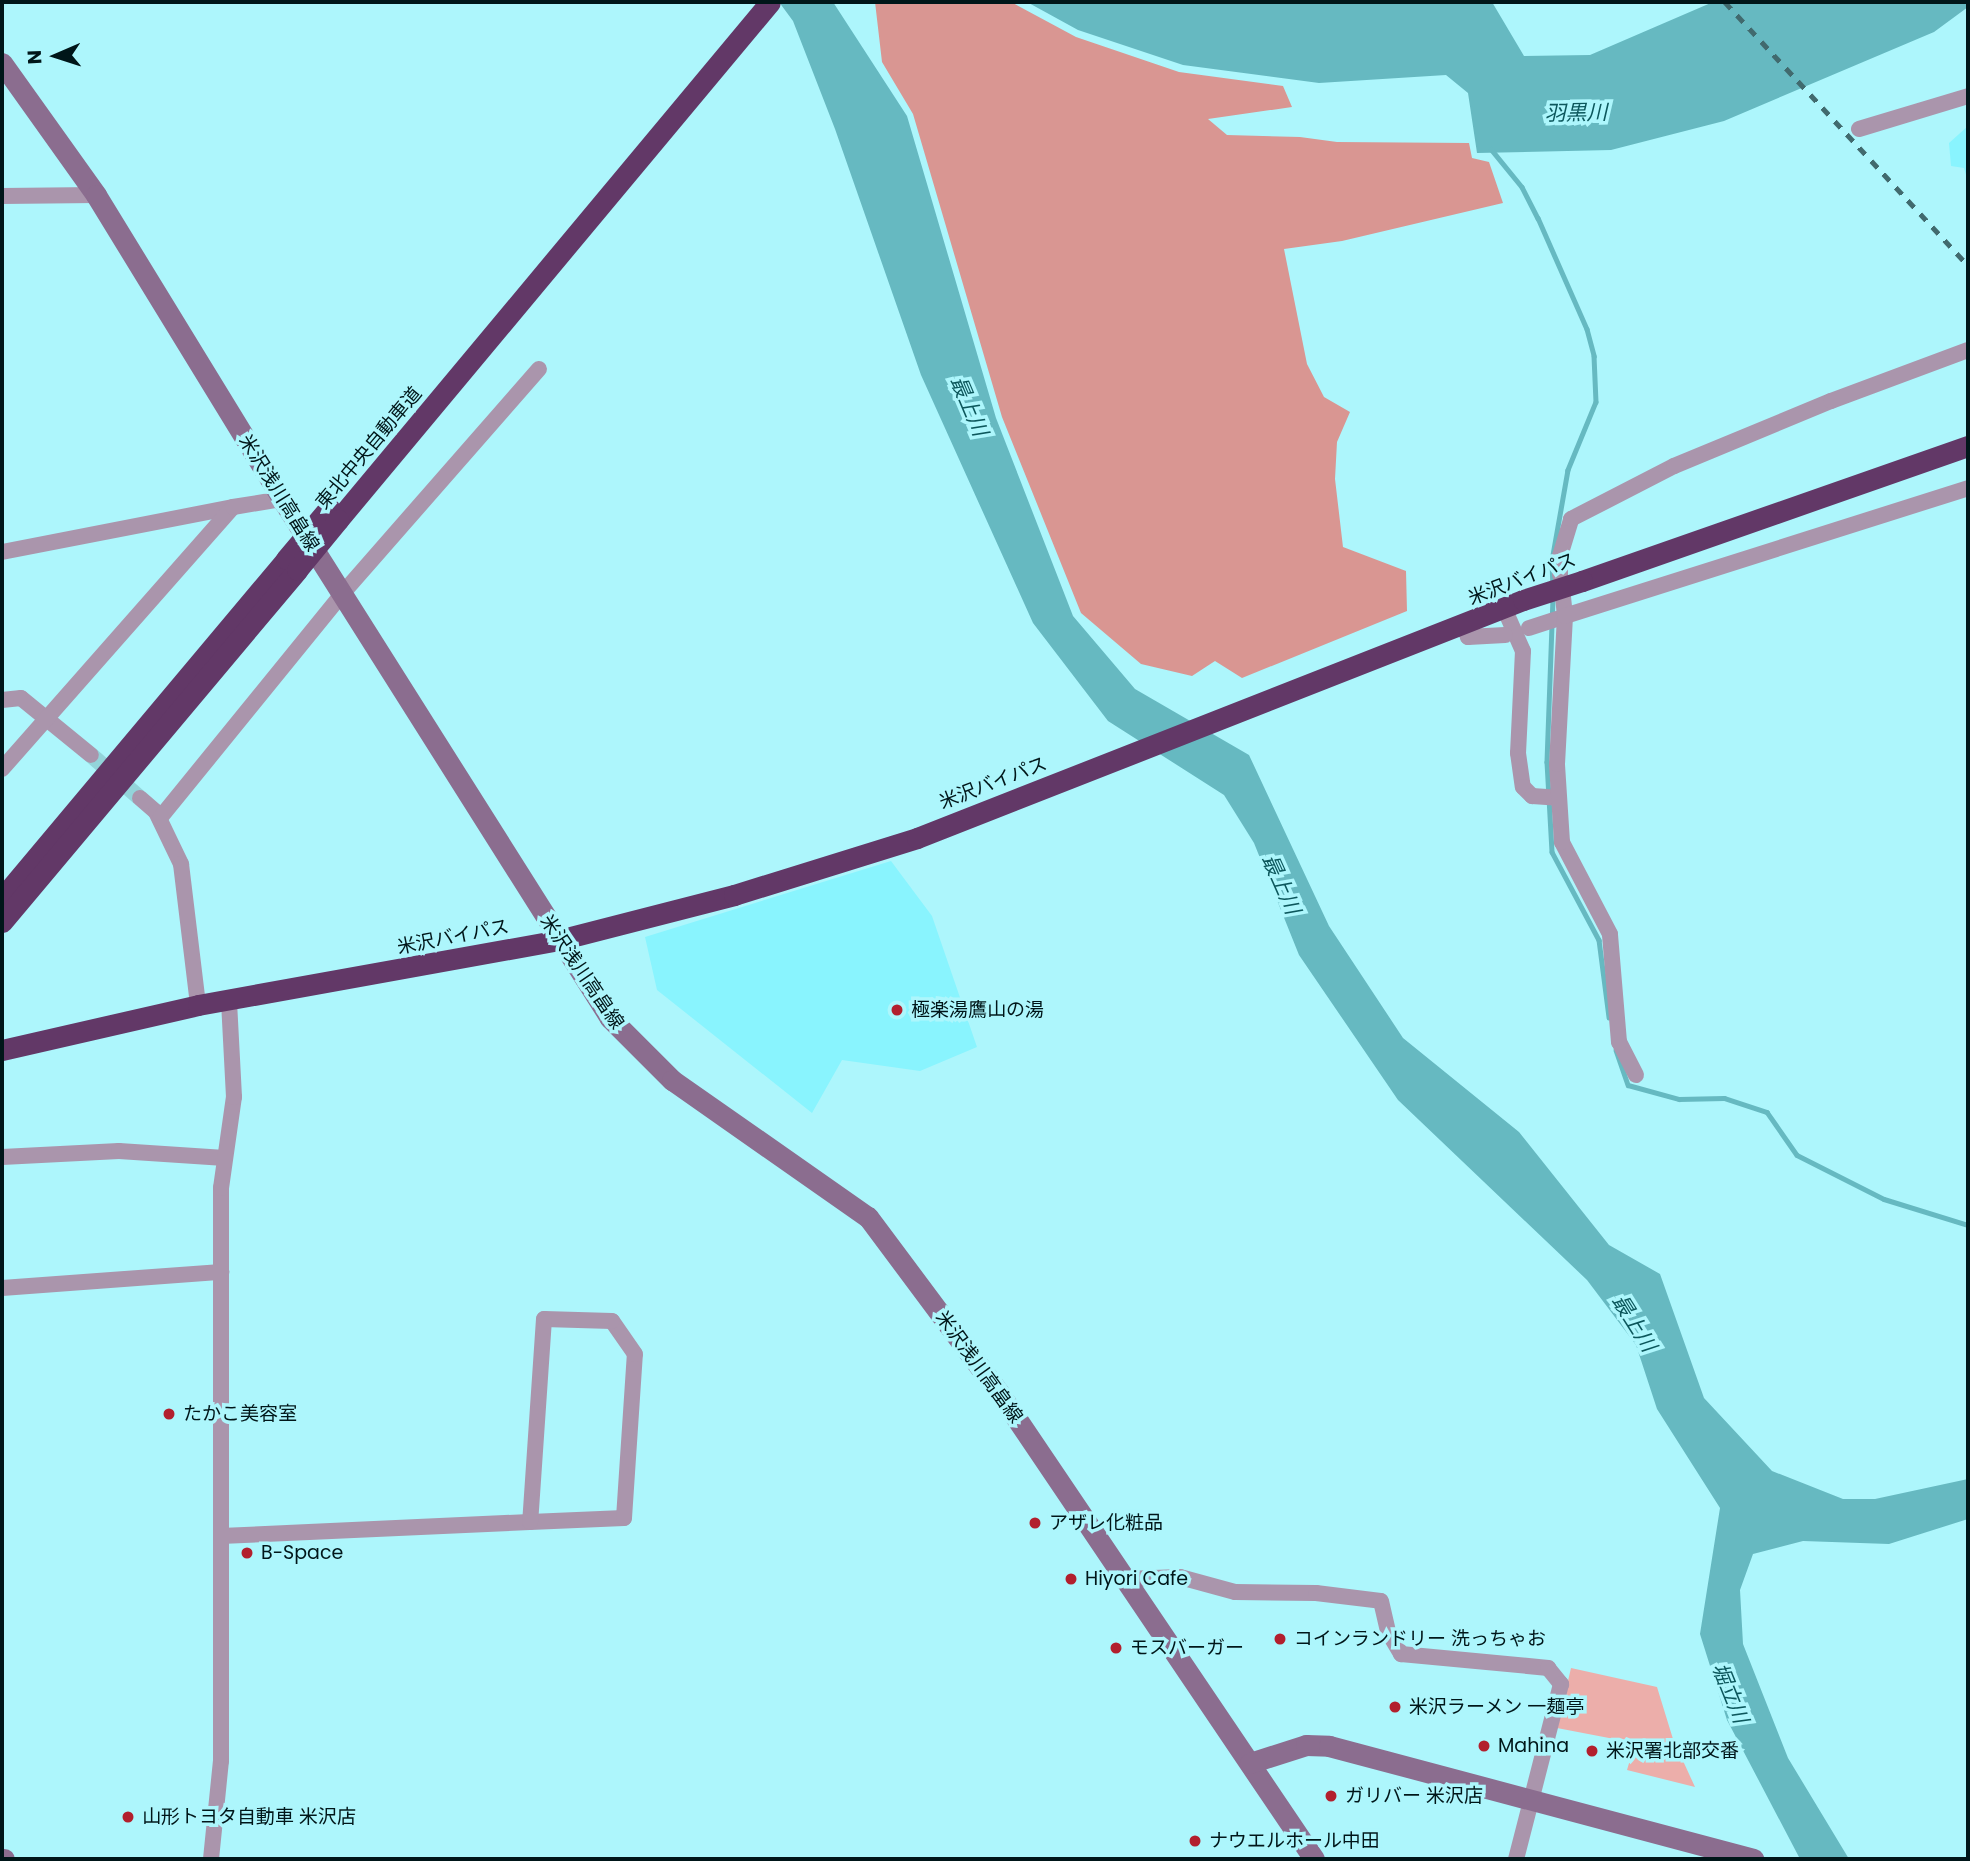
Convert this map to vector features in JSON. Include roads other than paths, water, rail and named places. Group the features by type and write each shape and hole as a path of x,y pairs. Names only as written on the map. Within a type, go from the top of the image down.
{"highway":[{"name":"東北中央自動車道","path":"2,898 334,514 609,184 753,2"},
{"name":"東北中央自動車道","path":"609,184 770,2"},
{"name":"米沢バイパス","path":"2,1050 198,1005 559,940 723,898 917,838 1513,604 1968,446"},
{"name":"東北中央自動車道","path":"2,922 291,565"}],"main road":[{"name":"米沢浅川高畠線","path":"2,63 10,86 96,195 282,499 610,1018 648,1059 868,1217 1000,1394 1127,1578 1314,1859"},
{"path":"1250,1763 1306,1745 1329,1746 1746,1858"}],"street":[{"path":"1859,129 1968,96"},
{"path":"2,196 96,195"},
{"path":"1560,575 1560,556 1571,519 1686,461 1968,350"},
{"path":"160,818 342,594 539,369"},
{"path":"1532,627 1968,488"},
{"path":"2,552 282,499"},
{"path":"2,769 233,507"},
{"path":"1563,597 1551,798 1565,853 1610,934 1619,1042 1636,1075"},
{"path":"1513,604 1523,651 1518,753 1523,787 1551,798"},
{"path":"1455,629 1468,636 1505,635"},
{"path":"2,700 21,698 91,755"},
{"path":"141,798 160,818 181,864 198,1005"},
{"path":"211,1859 221,1761 221,1272 225,1158 234,1097 229,1000"},
{"path":"2,1157 119,1151 225,1158"},
{"path":"2,1288 221,1272"},
{"path":"221,1535 530,1522 624,1518 635,1354 611,1321 544,1319 530,1522"},
{"path":"1127,1578 1180,1577 1236,1592 1316,1593 1381,1601 1388,1632 1401,1654 1548,1668 1561,1684 1529,1798 1516,1859"}],"water":[{"path":"779,2 833,2 907,116 996,418 1073,616 1135,689 1249,755 1329,926 1403,1038 1519,1132 1609,1245 1660,1274 1704,1398 1772,1471 1843,1499 1875,1499 1968,1479 1968,1519 1889,1544 1803,1541 1753,1554 1740,1590 1743,1644 1788,1758 1849,1859 1800,1859 1727,1720 1700,1634 1720,1508 1657,1409 1636,1345 1587,1280 1398,1100 1299,955 1254,843 1224,795 1108,721 1033,623 921,375 835,129 793,21"},
{"name":"羽黒川","path":"1027,2 1492,2 1524,56 1590,55 1713,2 1968,2 1968,7 1934,32 1724,121 1611,150 1477,153 1468,93 1446,75 1319,83 1183,65 1078,30"}],"waterway":[{"path":"1491,149 1522,187 1538,218 1587,329 1594,356 1596,402 1568,470 1552,561 1553,586"},
{"path":"1553,598 1547,762 1552,852 1599,940 1609,1017"},
{"path":"1616,1050 1628,1085 1679,1099 1724,1098 1767,1112 1797,1155 1884,1199 1968,1225"}],"tunnel":[{"path":"91,755 140,798"}],"railway":[{"path":"1725,2 1968,265"}],"place":[{"name":"極楽湯鷹山の湯","path":"897,1010"},
{"name":"たかこ美容室","path":"169,1414"},
{"name":"アザレ化粧品","path":"1035,1523"},
{"name":"B-Space","path":"247,1553"},
{"name":"Hiyori Cafe","path":"1071,1579"},
{"name":"コインランドリー 洗っちゃお","path":"1280,1639"},
{"name":"モスバーガー","path":"1116,1648"},
{"name":"米沢ラーメン 一麺亭","path":"1395,1707"},
{"name":"Mahina","path":"1484,1746"},
{"name":"米沢署北部交番","path":"1592,1751"},
{"name":"ガリバー 米沢店","path":"1331,1796"},
{"name":"山形トヨタ自動車 米沢店","path":"128,1817"},
{"name":"ナウエルホール中田","path":"1195,1841"}],"water label":[{"name":"最上川","path":"969,406"},
{"name":"最上川","path":"1281,884"},
{"name":"最上川","path":"1634,1323"},
{"name":"堀立川","path":"1730,1693"}]}
